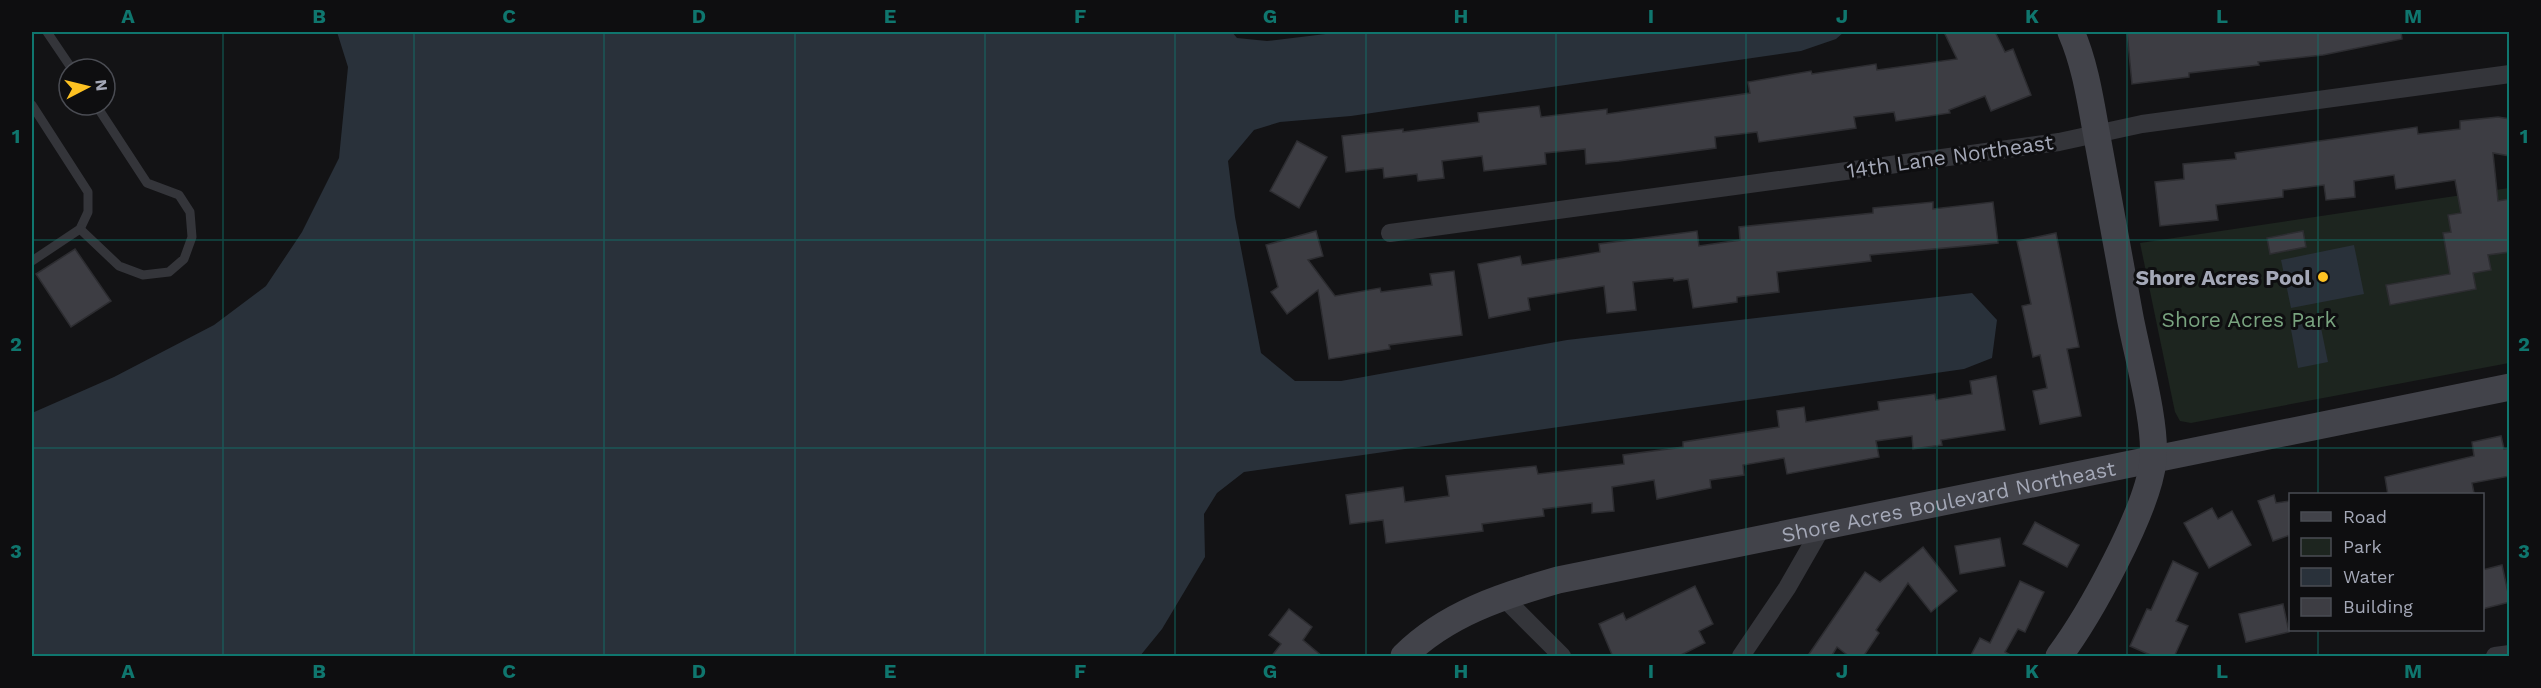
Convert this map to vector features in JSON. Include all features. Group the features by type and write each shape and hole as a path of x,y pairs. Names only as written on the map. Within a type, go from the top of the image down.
{"street":[{"path":"2069,657 2079,629 2138,510 2153,459 2147,408 2096,133 2082,62 2071,32"},
{"name":"14th Lane Northeast","path":"1390,233 2059,142 2142,124 2510,74"},
{"name":"Shore Acres Boulevard Northeast","path":"1404,657 1441,627 1503,596 1558,579 2510,387"},
{"path":"1741,657 1787,588 1822,526"},
{"path":"1503,596 1562,657"},
{"path":"2059,657 2079,629"},
{"path":"2495,657 2510,654"}],"lane":[{"path":"47,32 64,57"},
{"path":"32,105 88,192 88,212 80,229 32,261"},
{"path":"80,229 118,266 143,275 170,272 184,259 192,237 190,212 179,195 147,183 104,117"}],"green space":[{"name":"Shore Acres Park","path":"2509,188 2509,363 2191,423 2180,421 2175,412 2140,243"}],"water":[{"path":"337,32 1232,32 1237,38 1267,41 1342,32 1844,32 1836,39 1801,51 1351,116 1280,122 1254,130 1228,161 1235,217 1261,353 1295,381 1341,381 1567,340 1972,293 1997,320 1992,358 1964,369 1244,472 1217,493 1204,514 1205,557 1162,629 1140,656 32,656 32,413 114,377 214,325 266,286 302,232 339,158 348,67"},
{"name":"Shore Acres Pool","path":"2354,245 2364,294 2291,308 2281,260"},
{"path":"2319,318 2328,362 2298,368 2290,324"}],"building":[{"path":"1944,32 1995,32 2005,52 2013,49 2031,95 1991,111 1985,96 1949,110 1950,113 1896,121 1894,112 1854,117 1856,128 1759,142 1757,132 1715,137 1716,148 1619,161 1586,164 1585,149 1545,153 1546,164 1484,171 1482,156 1442,161 1444,178 1418,181 1417,174 1384,178 1383,168 1346,172 1342,136 1403,129 1403,132 1479,122 1478,113 1539,106 1541,117 1607,109 1607,114 1750,93 1748,82 1811,71 1812,74 1876,64 1877,70 1957,59"},
{"path":"2127,32 2401,32 2402,39 2323,55 2258,62 2259,65 2189,73 2189,77 2132,84"},
{"path":"2498,117 2510,119 2510,156 2493,153 2498,201 2510,199 2510,252 2488,255 2491,270 2473,273 2476,289 2390,305 2386,285 2450,274 2443,233 2451,232 2448,215 2461,213 2455,180 2396,189 2394,175 2354,181 2355,197 2326,200 2324,185 2283,190 2283,197 2216,205 2218,220 2160,226 2155,182 2184,179 2183,164 2236,159 2235,153 2417,127 2418,134 2460,129 2460,121"},
{"path":"1297,141 1327,157 1299,208 1270,191"},
{"path":"1933,202 1933,209 1993,202 1998,243 1870,255 1871,261 1777,272 1779,292 1737,297 1737,302 1693,308 1688,279 1674,281 1673,278 1633,282 1636,310 1607,313 1604,286 1528,298 1530,310 1489,318 1478,264 1520,256 1522,265 1600,252 1599,244 1697,231 1699,246 1740,240 1739,227 1873,213 1873,208"},
{"path":"1316,231 1323,256 1308,260 1335,296 1380,288 1381,292 1432,285 1430,274 1454,271 1462,335 1389,345 1390,349 1329,359 1318,290 1287,314 1271,292 1278,287 1266,245"},
{"path":"2303,231 2306,247 2270,254 2267,238"},
{"path":"2056,233 2079,347 2067,349 2081,416 2040,424 2033,391 2047,388 2040,355 2033,357 2022,306 2031,304 2017,241"},
{"path":"75,249 111,301 71,327 36,274"},
{"path":"1996,376 2005,430 1941,440 1942,445 1913,449 1912,436 1876,441 1879,457 1787,474 1784,458 1743,465 1744,475 1710,480 1711,488 1657,499 1654,480 1612,487 1614,511 1592,513 1592,503 1543,509 1544,516 1482,524 1483,531 1386,543 1383,520 1350,524 1346,495 1403,487 1405,502 1449,496 1446,476 1536,466 1538,474 1624,464 1623,455 1683,447 1683,442 1779,427 1777,411 1804,407 1806,422 1879,410 1878,402 1935,394 1936,400 1972,394 1970,381"},
{"path":"2501,436 2504,449 2510,448 2510,476 2472,483 2474,493 2388,493 2385,477 2474,456 2472,442"},
{"path":"2274,495 2276,503 2289,501 2289,535 2273,541 2258,501"},
{"path":"2212,508 2218,519 2232,511 2251,545 2209,568 2184,523"},
{"path":"2035,522 2079,545 2067,567 2023,544"},
{"path":"2000,538 2005,566 1960,574 1955,546"},
{"path":"1923,547 1957,591 1931,612 1908,583 1876,630 1879,633 1863,657 1850,657 1837,647 1831,657 1807,657 1865,572 1880,582"},
{"path":"2173,561 2198,573 2176,621 2188,626 2174,657 2155,657 2130,646 2147,609 2151,610"},
{"path":"2502,565 2510,602 2484,608 2484,570"},
{"path":"2020,581 2044,592 2025,632 2018,629 2005,652 2014,657 1970,657 1980,638 1990,643"},
{"path":"1695,586 1713,624 1699,631 1705,643 1677,657 1613,657 1599,624 1623,613 1626,620"},
{"path":"2283,604 2289,632 2246,642 2239,614"},
{"path":"1289,609 1312,627 1303,640 1323,657 1271,657 1281,644 1269,635"}],"place":[{"name":"Shore Acres Pool","path":"2323,277"}]}
